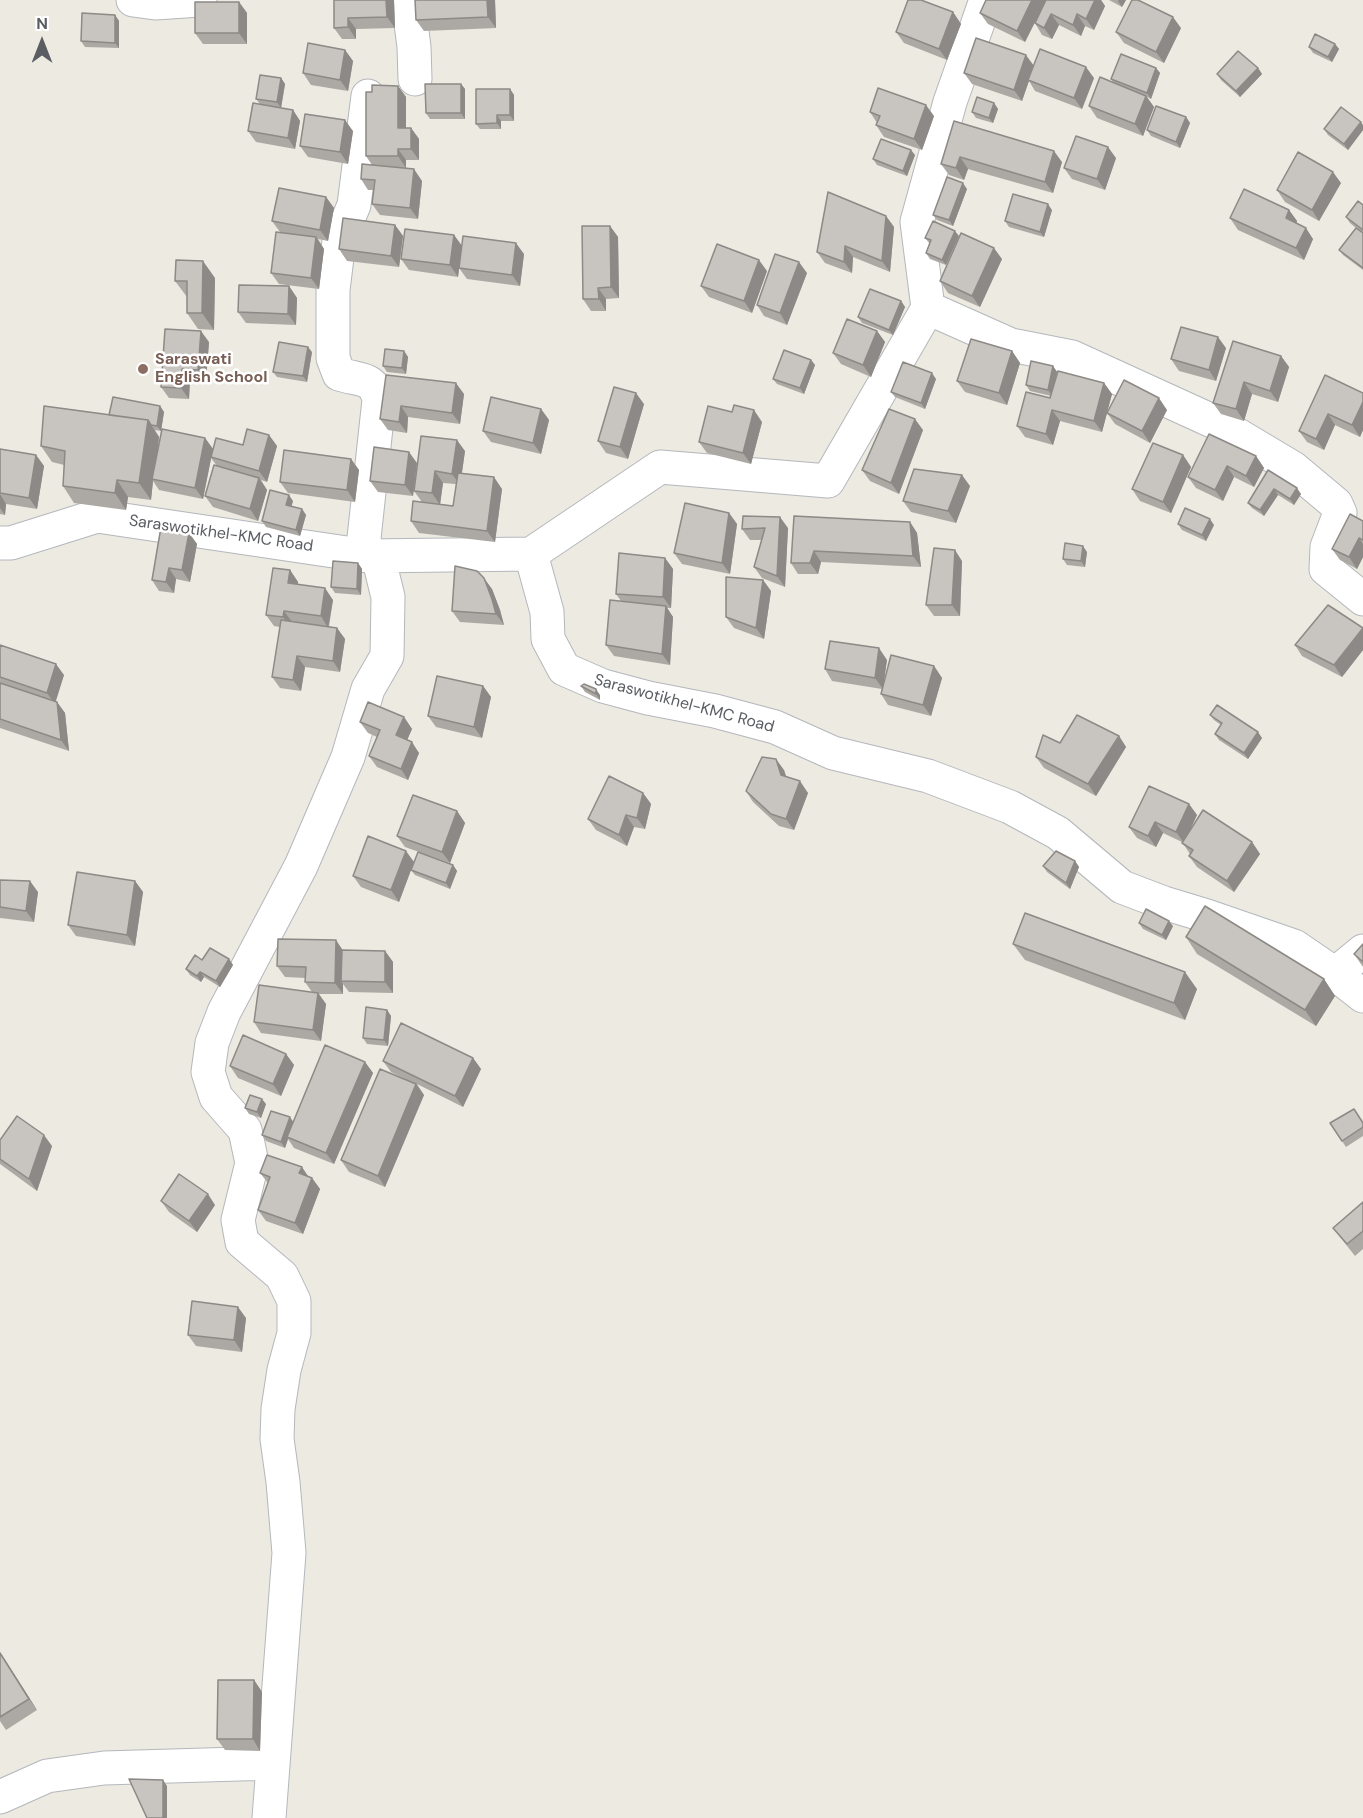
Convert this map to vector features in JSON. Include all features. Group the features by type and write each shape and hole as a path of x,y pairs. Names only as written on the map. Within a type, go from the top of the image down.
{"street":[{"path":"133,0 155,3 200,0"},
{"path":"408,0 414,47 415,80"},
{"path":"531,554 660,466 828,482 928,308 917,222 950,102 986,0"},
{"path":"269,1818 288,1553 283,1482 277,1439 278,1409 284,1370 294,1333 294,1301 282,1276 242,1242 238,1220 252,1163 245,1130 216,1097 208,1072 212,1043 224,1012 301,867 348,757 368,689 387,656 388,597 364,538 379,400 377,389 371,382 339,374 333,358 333,290 339,241 354,205 368,96"},
{"path":"928,308 1011,345 1072,357 1221,425 1293,468 1351,515 1327,547 1326,569 1363,599"},
{"name":"Saraswotikhel-KMC Road","path":"0,543 10,543 97,516 372,556 531,554 547,612 548,639 564,669 603,686 775,727 833,753 928,776 1010,807 1058,833 1122,887 1294,946 1363,996"},
{"path":"1335,974 1363,951"},
{"path":"0,1797 47,1776 104,1768 273,1763"}],"building":[{"path":"334,0 386,0 387,17 348,18 348,27 334,28"},
{"path":"415,0 487,0 488,17 416,20"},
{"path":"908,0 921,0 953,12 939,49 896,32"},
{"path":"986,0 1032,0 1017,31 980,13"},
{"path":"1046,0 1095,0 1086,19 1077,14 1073,25 1051,14 1044,28 1035,23"},
{"path":"1132,0 1138,0 1173,17 1156,52 1116,32"},
{"path":"195,2 239,2 239,33 195,33"},
{"path":"82,13 115,15 115,43 81,41"},
{"path":"1315,34 1335,44 1328,57 1309,47"},
{"path":"976,38 1026,55 1014,90 964,73"},
{"path":"308,43 345,50 340,80 303,73"},
{"path":"1040,49 1086,67 1074,98 1028,80"},
{"path":"1238,51 1258,68 1236,91 1217,74"},
{"path":"1121,54 1156,68 1147,93 1111,79"},
{"path":"260,75 281,78 277,102 256,99"},
{"path":"1100,77 1146,96 1135,124 1089,106"},
{"path":"425,84 461,84 461,113 426,113"},
{"path":"372,85 398,86 398,128 411,128 411,149 398,149 398,156 366,156 366,92 372,92"},
{"path":"878,88 926,105 914,139 876,125 880,116 870,112"},
{"path":"476,89 510,89 510,115 497,115 497,123 476,124"},
{"path":"977,97 994,103 989,118 972,112"},
{"path":"253,103 293,110 288,138 248,131"},
{"path":"1156,106 1186,117 1176,142 1147,130"},
{"path":"1341,107 1361,122 1344,144 1324,129"},
{"path":"305,114 345,120 340,152 300,146"},
{"path":"954,121 1054,151 1045,182 960,157 956,168 941,164"},
{"path":"1076,136 1108,147 1097,179 1064,168"},
{"path":"881,139 911,150 903,171 873,159"},
{"path":"1298,152 1333,172 1312,210 1277,190"},
{"path":"362,164 414,169 410,208 372,204 375,180 361,179"},
{"path":"947,177 963,183 949,220 933,215"},
{"path":"279,188 326,197 320,230 272,221"},
{"path":"1244,189 1289,210 1286,218 1306,228 1296,248 1230,218"},
{"path":"828,192 886,216 882,261 845,246 844,262 817,252"},
{"path":"1013,194 1048,204 1040,232 1005,221"},
{"path":"1358,201 1363,205 1363,230 1346,217"},
{"path":"343,218 395,225 391,256 339,249"},
{"path":"933,221 955,231 942,260 926,253 931,240 925,238"},
{"path":"582,226 610,226 611,287 598,288 599,299 583,299"},
{"path":"1356,228 1363,233 1363,268 1339,250"},
{"path":"405,229 454,235 450,265 401,259"},
{"path":"276,232 316,237 311,278 271,273"},
{"path":"961,233 994,248 972,296 940,281"},
{"path":"463,236 516,243 512,275 459,268"},
{"path":"717,244 759,260 744,301 701,286"},
{"path":"775,254 799,262 780,313 757,305"},
{"path":"176,260 203,261 202,313 187,313 187,281 175,281"},
{"path":"239,285 289,286 288,314 238,312"},
{"path":"870,289 901,301 889,330 858,317"},
{"path":"847,319 877,331 863,365 833,353"},
{"path":"1181,327 1218,337 1209,370 1171,359"},
{"path":"165,329 201,331 198,370 182,369 181,388 161,387"},
{"path":"971,339 1012,351 999,393 957,381"},
{"path":"1233,341 1281,356 1270,391 1244,382 1236,409 1213,403"},
{"path":"279,342 308,347 303,376 273,372"},
{"path":"385,349 404,351 402,368 383,366"},
{"path":"784,350 811,360 800,388 773,379"},
{"path":"1031,361 1053,366 1048,390 1026,385"},
{"path":"903,362 932,373 921,403 891,392"},
{"path":"1058,371 1104,383 1094,421 1052,410 1046,434 1017,426 1026,392 1050,398"},
{"path":"386,375 456,383 452,413 401,406 399,422 380,419"},
{"path":"1325,375 1363,393 1363,402 1352,425 1328,414 1316,439 1299,431"},
{"path":"1124,380 1159,398 1142,431 1107,413"},
{"path":"614,387 636,393 620,447 598,441"},
{"path":"113,397 160,406 157,426 151,425 148,420 109,415"},
{"path":"491,397 541,409 533,443 483,431"},
{"path":"734,405 754,410 743,453 699,442 708,406 732,412"},
{"path":"44,406 148,420 139,483 117,480 115,493 63,486 65,451 41,446"},
{"path":"889,409 915,419 891,483 862,470"},
{"path":"162,429 205,438 195,488 152,479"},
{"path":"247,429 269,435 259,471 211,457 216,438 243,445"},
{"path":"1209,434 1256,456 1246,476 1227,466 1215,490 1188,477"},
{"path":"421,436 457,440 452,474 435,471 432,493 414,491"},
{"path":"1153,443 1183,455 1163,502 1132,489"},
{"path":"374,447 409,452 405,485 370,481"},
{"path":"0,449 36,455 29,498 0,493"},
{"path":"284,450 351,459 347,490 280,482"},
{"path":"214,465 259,478 250,509 205,496"},
{"path":"914,469 962,475 948,511 903,501"},
{"path":"1268,470 1297,488 1290,499 1274,489 1260,510 1248,503"},
{"path":"458,473 494,477 487,531 411,521 413,501 453,506"},
{"path":"270,490 289,495 286,505 302,509 296,530 262,521"},
{"path":"685,503 729,513 722,563 674,553"},
{"path":"1185,508 1210,519 1202,535 1178,524"},
{"path":"1350,514 1363,521 1363,540 1359,538 1349,557 1332,549"},
{"path":"743,516 780,517 777,576 754,567 765,528 742,529"},
{"path":"794,516 910,522 913,556 814,551 810,563 791,563"},
{"path":"161,527 189,533 182,570 169,568 166,582 152,580"},
{"path":"1065,543 1083,546 1081,561 1063,559"},
{"path":"934,548 955,550 952,605 926,605"},
{"path":"619,553 665,558 663,597 616,594"},
{"path":"333,561 358,563 357,589 331,587"},
{"path":"455,566 477,571 484,578 496,614 452,611"},
{"path":"273,568 290,570 288,583 325,588 321,616 284,611 283,617 266,615"},
{"path":"726,577 763,580 756,628 726,617"},
{"path":"610,600 666,606 662,654 606,645"},
{"path":"1328,605 1363,628 1334,665 1295,645"},
{"path":"281,620 337,628 333,661 297,656 293,680 272,677"},
{"path":"830,641 879,648 875,678 825,669"},
{"path":"0,645 56,664 47,693 0,677"},
{"path":"891,655 934,666 923,705 881,694"},
{"path":"437,676 483,686 474,727 428,716"},
{"path":"0,683 57,702 61,740 0,719"},
{"path":"584,684 596,689 596,694 581,686"},
{"path":"368,702 404,717 396,735 412,742 401,769 369,756 380,730 360,722"},
{"path":"1217,705 1258,732 1244,753 1215,734 1222,723 1210,715"},
{"path":"1077,715 1119,736 1088,784 1036,757 1043,735 1060,743"},
{"path":"762,757 776,759 781,775 800,781 786,819 771,814 746,791"},
{"path":"609,776 643,793 637,818 626,815 619,835 588,819"},
{"path":"1149,786 1189,804 1176,832 1155,822 1148,836 1129,827"},
{"path":"413,795 457,811 442,852 397,836"},
{"path":"1203,810 1252,842 1227,881 1189,856 1193,850 1182,843"},
{"path":"368,836 406,851 391,890 353,876"},
{"path":"1056,851 1075,861 1066,883 1043,866"},
{"path":"418,852 453,865 446,883 411,870"},
{"path":"77,872 135,881 127,935 68,925"},
{"path":"0,880 30,881 26,911 0,907"},
{"path":"1205,906 1324,979 1305,1010 1186,937"},
{"path":"1146,909 1169,921 1162,935 1139,923"},
{"path":"1025,913 1185,972 1174,1003 1013,944"},
{"path":"278,939 336,940 335,983 305,982 306,967 277,966"},
{"path":"1363,944 1363,962 1354,954"},
{"path":"210,948 229,959 216,981 200,972 197,976 186,969 195,955 202,960"},
{"path":"342,950 385,951 385,982 341,981"},
{"path":"259,985 318,993 313,1030 254,1022"},
{"path":"366,1007 387,1010 384,1040 363,1038"},
{"path":"401,1023 473,1058 455,1096 383,1061"},
{"path":"243,1035 286,1054 273,1084 230,1066"},
{"path":"325,1045 365,1062 326,1153 287,1137"},
{"path":"380,1069 416,1084 378,1176 341,1160"},
{"path":"250,1095 262,1099 257,1112 245,1108"},
{"path":"1354,1109 1363,1127 1342,1141 1330,1123"},
{"path":"271,1111 290,1117 281,1142 262,1135"},
{"path":"17,1116 44,1135 29,1179 0,1159 0,1140"},
{"path":"267,1155 302,1167 299,1173 312,1178 295,1223 258,1210 270,1177 260,1173"},
{"path":"179,1174 208,1194 189,1221 161,1201"},
{"path":"1363,1202 1363,1231 1347,1244 1333,1228"},
{"path":"192,1301 238,1307 234,1340 188,1335"},
{"path":"0,1653 29,1699 0,1717"},
{"path":"218,1680 254,1680 253,1739 217,1739"},
{"path":"129,1779 163,1780 163,1818 147,1818"}],"place":[{"name":"Saraswati English School","path":"143,369"}]}
